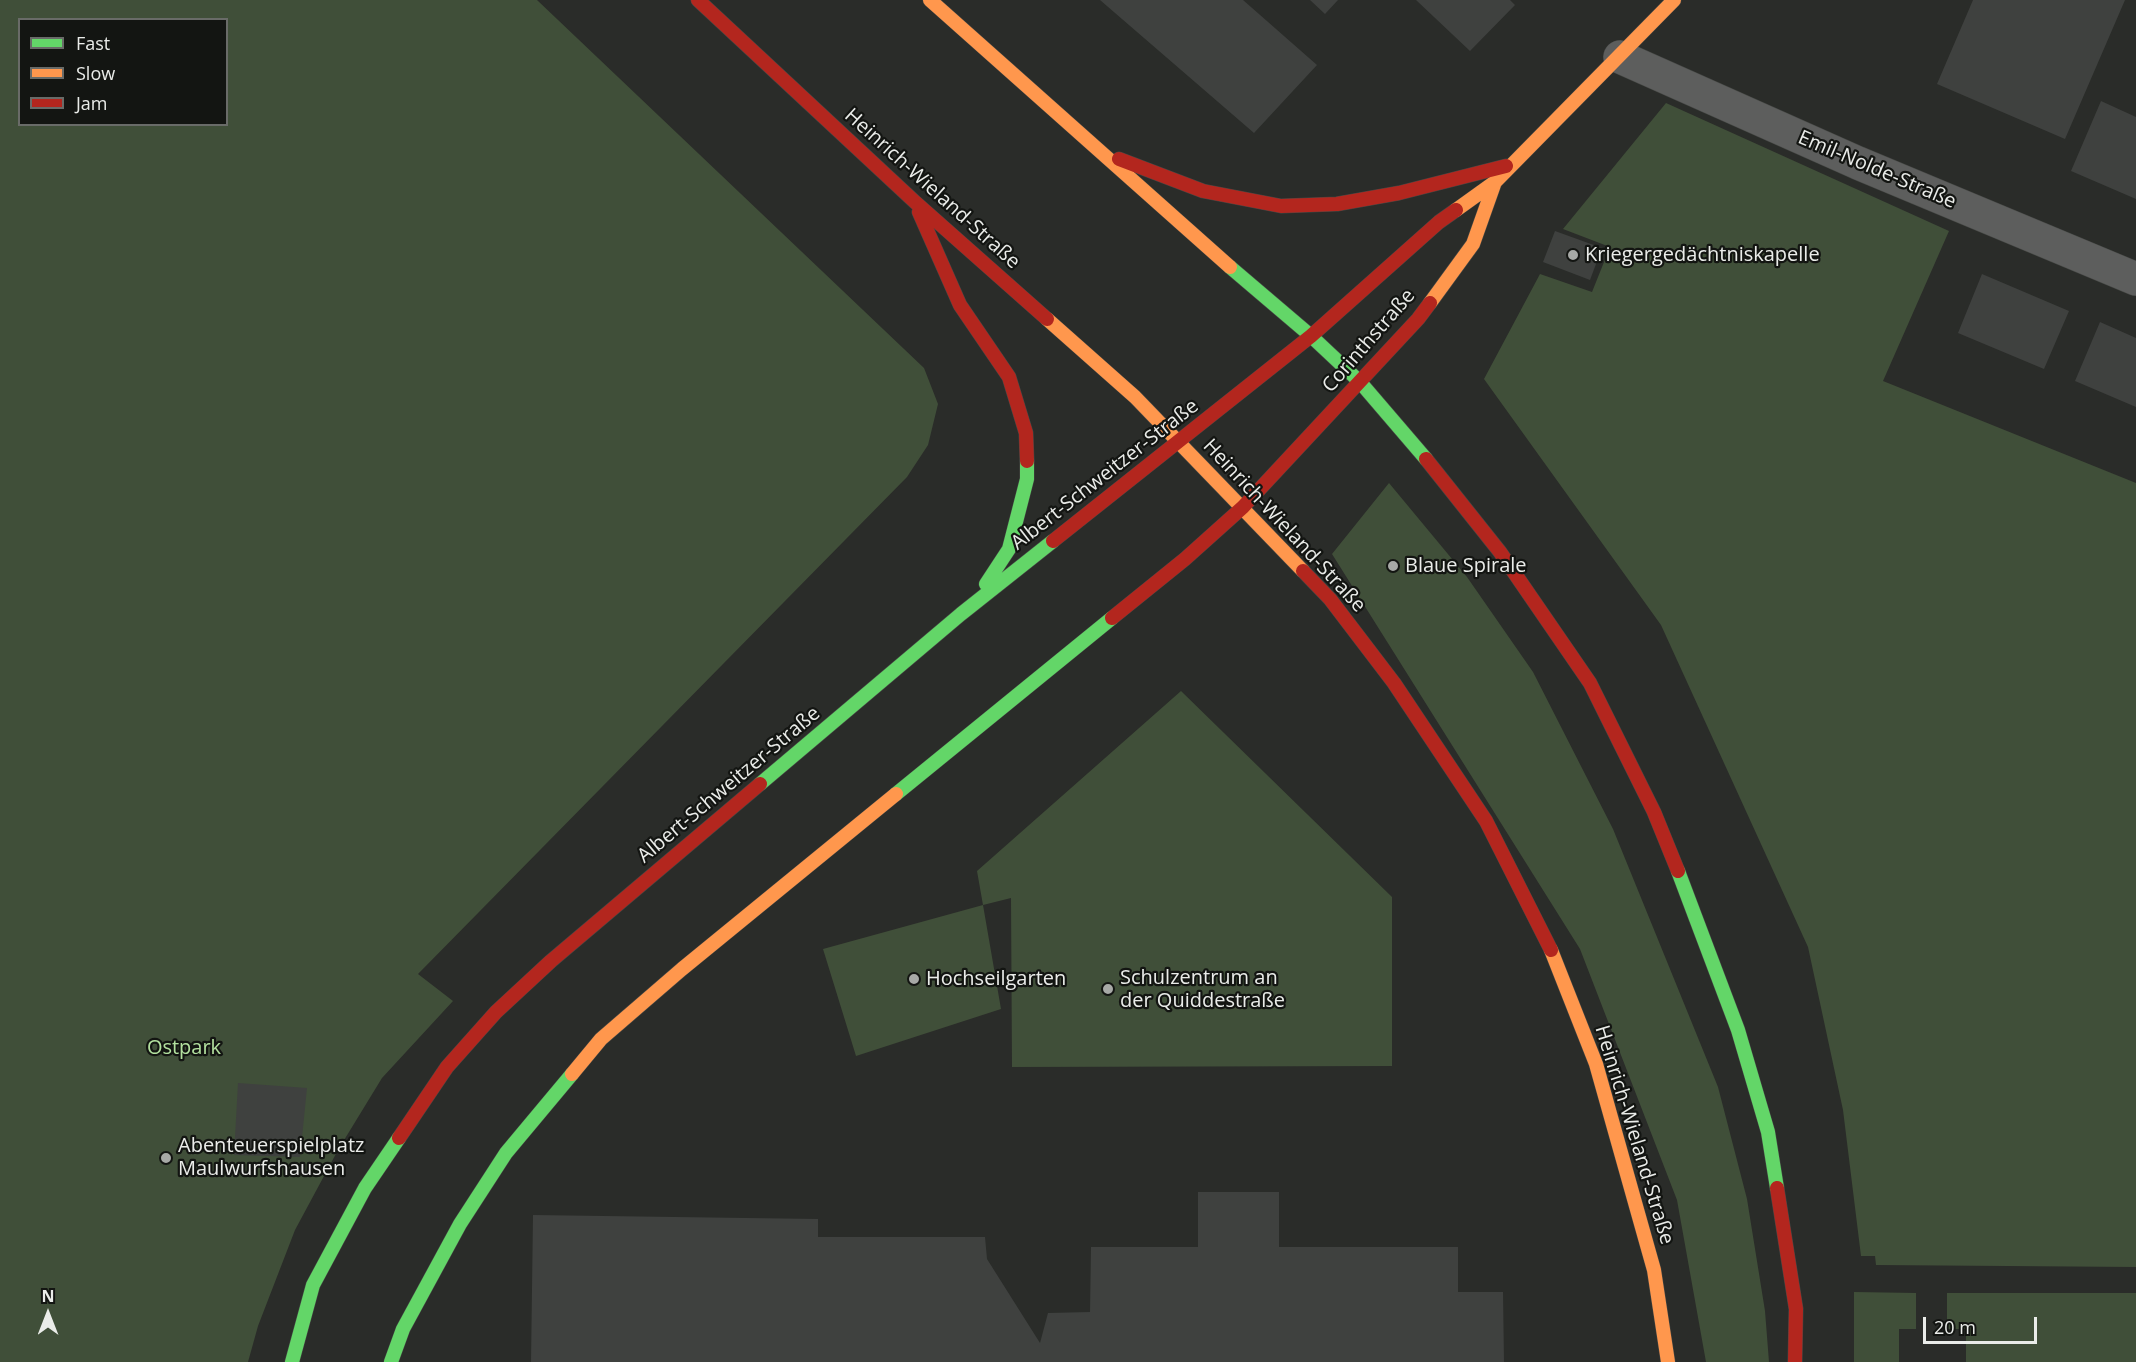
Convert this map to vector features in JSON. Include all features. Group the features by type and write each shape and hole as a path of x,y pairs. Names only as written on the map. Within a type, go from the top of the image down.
{"main road":[{"name":"Heinrich-Wieland-Straße","path":"698,0 915,202 1120,384 1243,507 1330,599 1394,683 1486,821 1546,940 1599,1075 1654,1270 1668,1362"},
{"path":"930,0 1311,336 1360,382 1410,438 1500,552 1584,674 1654,812 1738,1030 1768,1132 1796,1309 1796,1362"},
{"name":"Corinthstraße","path":"1311,336 1439,222 1495,182 1674,0"},
{"path":"1101,153 1203,191 1281,206 1337,204 1398,193 1511,165"},
{"name":"Corinthstraße","path":"1243,507 1418,319 1473,244 1495,182"},
{"path":"915,202 960,305 1010,377 1026,433 1027,479 1009,549 992,578 961,614"},
{"name":"Albert-Schweitzer-Straße","path":"292,1362 314,1285 365,1188 447,1067 482,1028 551,961 961,614 1311,336"},
{"path":"391,1362 403,1329 460,1224 494,1171 506,1153 601,1039 682,969 1185,559 1243,507"}],"street":[{"name":"Emil-Nolde-Straße","path":"1620,57 1858,163 2136,279"}],"green space":[{"name":"Ostpark","path":"0,0 537,0 924,368 938,404 928,445 907,477 418,974 453,1001 382,1078 338,1150 295,1230 258,1326 248,1362 0,1362"},
{"path":"1666,103 1949,231 1883,381 2136,483 2136,1267 1876,1265 1875,1256 1861,1256 1843,1110 1808,947 1661,625 1484,379 1540,274 1592,292 1610,247 1563,229"},
{"path":"1389,483 1467,577 1533,672 1613,829 1718,1087 1747,1199 1765,1311 1769,1362 1706,1362 1677,1200 1580,949 1332,554"},
{"path":"1181,691 1392,897 1392,1066 1012,1067 1011,898 983,905 977,871"},
{"name":"Hochseilgarten","path":"983,905 1001,1009 856,1056 823,949"},
{"path":"1854,1292 1916,1293 1916,1329 1899,1329 1899,1362 1854,1362"},
{"path":"1947,1293 2136,1293 2136,1362 1966,1362 1966,1329 1947,1329"}],"building":[{"path":"1100,0 1243,0 1317,65 1254,133"},
{"path":"1310,0 1338,0 1325,14"},
{"path":"1416,0 1510,0 1515,5 1470,51"},
{"path":"1973,0 2125,0 2065,139 1937,84"},
{"path":"2101,101 2136,117 2136,199 2071,171"},
{"name":"Kriegergedächtniskapelle","path":"1555,231 1602,248 1590,280 1543,262"},
{"path":"1982,274 2069,311 2044,369 1958,333"},
{"path":"2100,322 2136,338 2136,407 2075,381"},
{"path":"238,1083 307,1088 300,1157 234,1155"},
{"path":"1198,1192 1279,1192 1279,1247 1458,1247 1458,1292 1503,1292 1504,1362 531,1362 533,1215 818,1219 818,1237 985,1237 987,1259 1040,1343 1048,1313 1090,1312 1091,1247 1198,1247"}],"traffic: fast":[{"path":"1230,267 1311,336 1360,382 1426,459"},
{"path":"986,584 1009,549 1027,479 1027,461"},
{"path":"760,784 961,614 1053,541"},
{"path":"896,794 1112,618"},
{"path":"1678,871 1738,1030 1768,1132 1777,1188"},
{"path":"391,1362 403,1329 460,1224 506,1153 572,1074"},
{"path":"292,1362 313,1285 365,1188 399,1138"}],"traffic: slow":[{"path":"930,0 1230,267"},
{"path":"1456,210 1495,182 1674,0"},
{"path":"1430,303 1473,244 1495,182"},
{"path":"1047,319 1135,397 1303,571"},
{"path":"572,1074 601,1039 682,969 896,794"},
{"path":"1551,950 1596,1064 1654,1270 1668,1362"}],"traffic: jam":[{"path":"698,0 915,202 1047,319"},
{"path":"1119,159 1203,191 1281,206 1337,204 1399,193 1506,166"},
{"path":"1053,541 1311,336 1439,222 1456,210"},
{"path":"919,212 960,305 1009,377 1026,433 1027,461"},
{"path":"1112,618 1185,559 1243,507 1418,319 1430,303"},
{"path":"1426,459 1500,552 1590,683 1654,812 1678,871"},
{"path":"1303,571 1330,599 1394,683 1486,821 1551,950"},
{"path":"399,1138 447,1067 496,1012 551,961 760,784"},
{"path":"1777,1188 1796,1309 1795,1362"}],"place":[{"name":"Kriegergedächtniskapelle","path":"1573,255"},
{"name":"Blaue Spirale","path":"1393,566"},
{"name":"Hochseilgarten","path":"914,979"},
{"name":"Schulzentrum an der Quiddestraße","path":"1108,989"},
{"name":"Abenteuerspielplatz Maulwurfshausen","path":"166,1158"}]}
